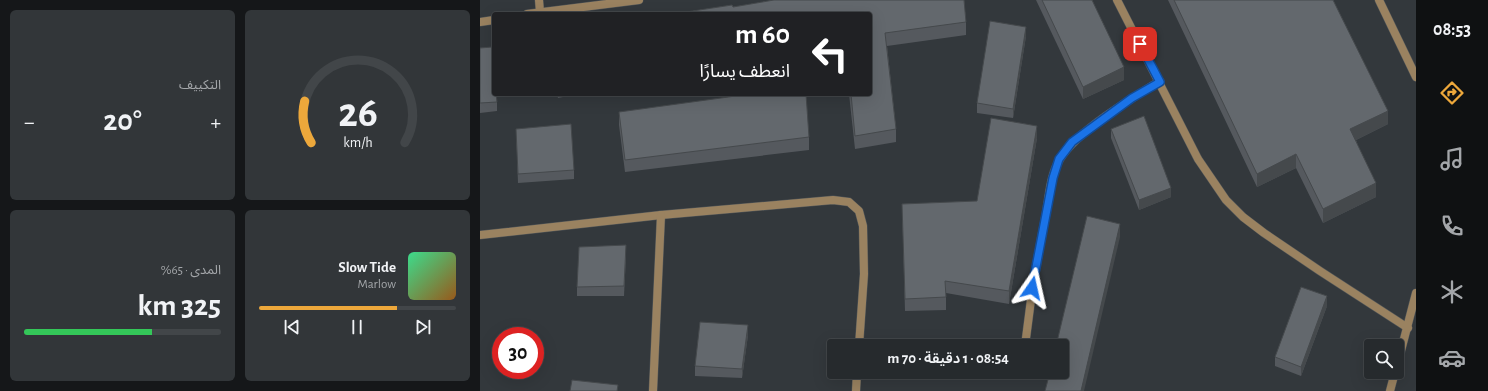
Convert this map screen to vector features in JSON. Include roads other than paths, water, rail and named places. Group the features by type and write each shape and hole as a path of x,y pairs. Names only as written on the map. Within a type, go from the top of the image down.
{"street":[{"path":"539,0 540,12 639,0"},
{"path":"1117,0 1198,159 1230,204 1243,217 1320,272 1408,328"},
{"path":"1379,0 1416,77"},
{"path":"480,22 492,20"},
{"path":"1026,339 1033,281 1053,178 1059,159 1072,142 1132,98 1160,82"},
{"path":"480,235 833,200 848,202 859,211 863,226 864,274 859,339"},
{"path":"653,391 661,216"},
{"path":"1404,342 1416,294"},
{"path":"856,391 857,379"},
{"path":"1390,391 1393,379"}]}
